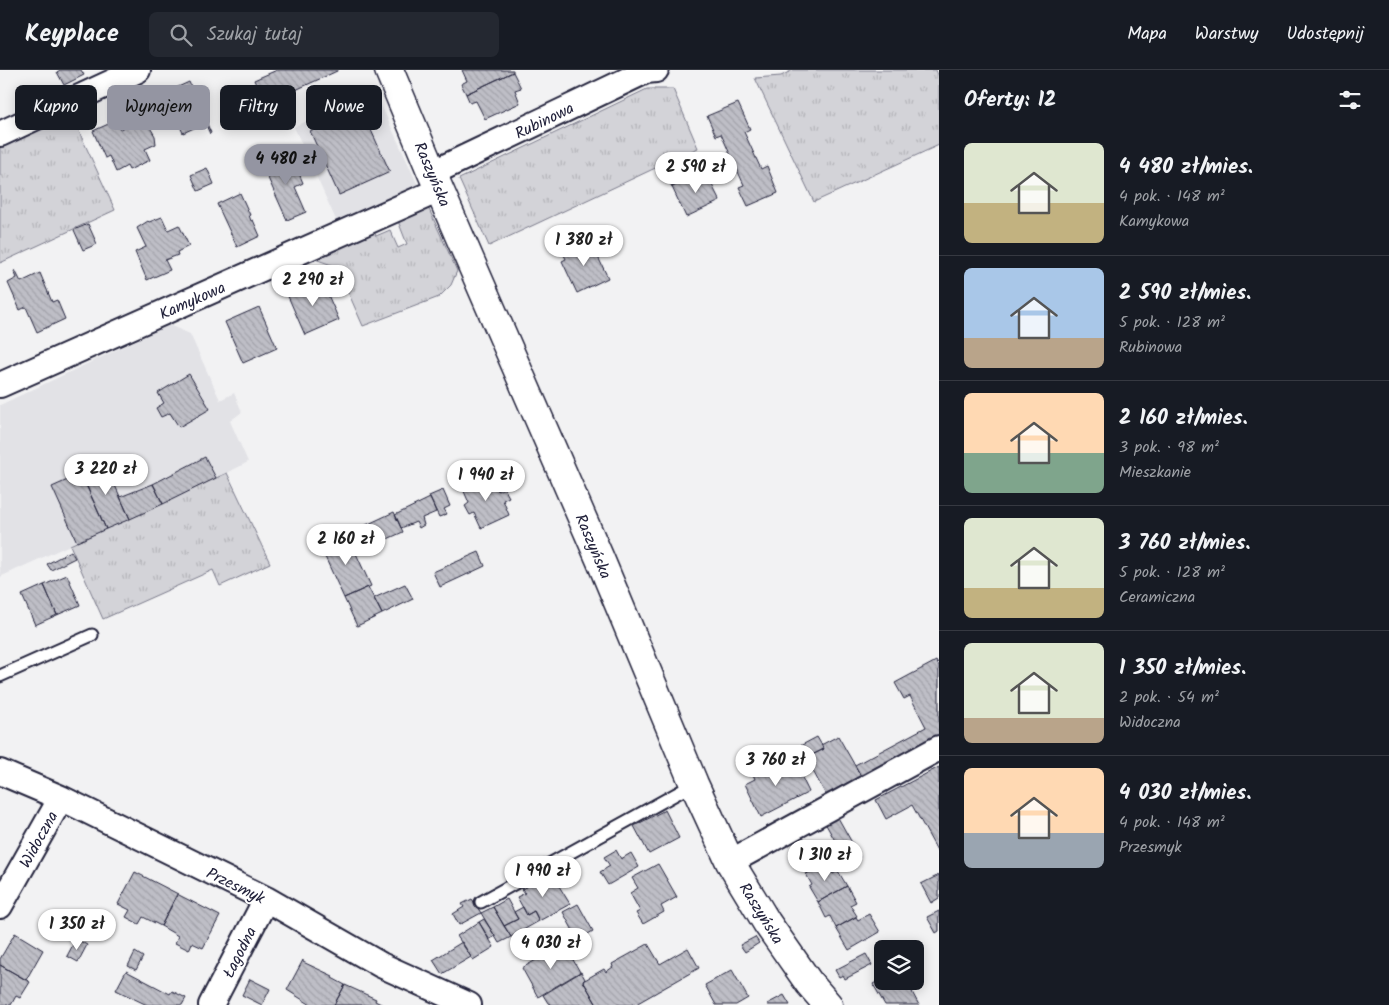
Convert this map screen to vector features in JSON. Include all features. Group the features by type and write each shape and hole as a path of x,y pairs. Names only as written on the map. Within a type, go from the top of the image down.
{"street":[{"path":"0,134 138,70"},
{"name":"Raszyńska","path":"389,70 600,559 694,784 730,862 767,923 809,983 828,1005"},
{"name":"Rubinowa","path":"436,182 646,71 656,70"},
{"name":"Kamykowa","path":"0,385 436,182"},
{"path":"730,862 939,748"},
{"name":"Przesmyk","path":"0,772 61,798 266,899 381,965 469,1005"},
{"name":"Widoczna","path":"0,906 61,798"},
{"name":"Łagodna","path":"211,1005 266,899"}],"lane":[{"path":"0,676 92,635"},
{"path":"481,902 694,784"}],"shaded area":[{"path":"382,107 418,185 336,220 295,130 296,126 306,121 306,130 382,130"},
{"path":"169,325 190,334 220,400 234,393 242,412 230,421 248,462 0,577 0,405"}],"green space":[{"path":"793,70 936,70 939,77 939,145 814,202 755,78 781,76"},
{"path":"647,89 673,89 698,148 489,246 459,179"},
{"path":"37,130 78,130 115,210 0,263 0,147"},
{"path":"428,207 457,271 451,285 439,297 363,326 337,267 315,259 374,231 376,236 390,230 398,248 407,244 398,221"},
{"path":"227,473 270,563 220,586 213,570 103,619 70,545"}],"building":[{"path":"60,70 81,70 84,75 64,85 57,72"},
{"path":"277,70 337,70 296,90 296,85 256,85 254,80"},
{"path":"462,70 513,70 513,72 466,94 461,84 467,81"},
{"path":"513,72 521,88 515,90 520,103 485,119 476,101 470,103 466,94"},
{"path":"738,103 750,129 744,132 761,169 767,166 778,193 748,206 739,187 744,185 721,134 716,136 707,116"},
{"path":"107,125 107,130 152,130 156,144 145,149 150,160 129,170 127,166 116,172 109,156 105,158 93,131"},
{"path":"371,130 390,172 339,195 310,131"},
{"path":"291,154 303,183 295,187 306,212 287,220 263,167"},
{"path":"700,158 705,171 672,187 666,174"},
{"path":"207,168 214,184 198,191 191,175"},
{"path":"705,171 720,201 686,217 672,187"},
{"path":"240,193 251,221 253,220 260,236 237,247 217,204"},
{"path":"162,217 168,230 179,225 189,246 177,252 178,255 165,260 170,270 147,280 135,252 146,247 137,228 148,221"},
{"path":"88,224 97,244 83,250 74,230"},
{"path":"590,240 608,278 577,293 562,261 566,259 563,253"},
{"path":"15,270 21,282 40,273 52,302 57,300 65,319 37,332 26,307 20,310 8,283 17,278"},
{"path":"321,279 339,320 305,335 287,294"},
{"path":"259,307 277,348 243,363 225,322"},
{"path":"189,374 210,409 179,427 170,413 161,417 156,408 164,403 158,393"},
{"path":"205,457 216,478 163,504 153,484"},
{"path":"105,463 130,519 106,529 81,473"},
{"path":"81,474 106,529 77,542 52,487"},
{"path":"492,476 498,491 504,488 509,497 503,500 509,515 481,528 474,513 470,515 465,506 469,503 463,489"},
{"path":"153,484 163,504 130,519 120,497"},
{"path":"443,490 450,506 444,509 447,514 439,517 429,496"},
{"path":"430,498 436,512 422,518 424,525 419,528 416,522 401,528 395,515"},
{"path":"394,512 403,532 356,553 347,534"},
{"path":"347,534 371,586 344,598 320,546"},
{"path":"71,551 75,558 51,570 47,564"},
{"path":"479,552 485,566 440,587 433,572"},
{"path":"67,575 80,605 57,615 44,585"},
{"path":"405,584 413,599 382,614 374,598"},
{"path":"44,585 57,615 35,625 22,595"},
{"path":"368,587 382,614 357,626 344,598"},
{"path":"936,661 939,666 939,737 862,778 855,765 926,727 910,696 904,699 895,683"},
{"path":"838,736 862,778 827,797 806,758 824,749 821,745"},
{"path":"817,737 824,749 806,758 800,746"},
{"path":"793,759 809,792 761,817 745,784 755,779 752,772 763,767 766,773"},
{"path":"939,767 939,854 912,805 886,819 876,800"},
{"path":"665,810 679,838 649,854 634,826"},
{"path":"836,814 860,857 848,864 824,821"},
{"path":"829,843 835,853 824,859 826,863 806,874 799,860"},
{"path":"616,850 621,859 631,853 639,867 608,885 600,872 610,866 604,857"},
{"path":"827,862 833,874 838,871 847,886 818,902 809,887 812,885 806,874"},
{"path":"658,864 677,897 661,906 664,912 643,924 636,913 640,911 630,893 638,888 632,878"},
{"path":"135,872 178,894 161,926 143,917 139,924 126,917 130,910 118,904"},
{"path":"551,873 570,904 539,921 534,911 527,915 517,897 525,893 522,889"},
{"path":"939,875 939,898 931,903 921,884"},
{"path":"847,886 856,902 850,905 857,916 836,928 830,916 826,918 818,902"},
{"path":"177,894 220,916 203,948 192,943 189,950 175,943 178,936 161,926"},
{"path":"472,899 481,913 459,925 453,914 464,907 462,904"},
{"path":"507,899 518,919 504,926 493,907"},
{"path":"578,904 593,931 578,940 563,912"},
{"path":"493,907 511,937 499,943 481,913"},
{"path":"523,907 527,915 534,911 539,921 511,937 504,926 518,919 514,912"},
{"path":"939,911 939,931 936,933 927,917"},
{"path":"869,914 880,932 849,950 836,928 856,917 858,920"},
{"path":"484,919 495,936 489,940 479,922"},
{"path":"479,922 494,947 473,960 457,936"},
{"path":"15,933 43,950 26,980 0,965 0,959"},
{"path":"755,937 759,943 745,952 740,945"},
{"path":"76,939 87,945 78,962 67,956"},
{"path":"462,942 471,957 442,974 433,960"},
{"path":"564,944 580,972 538,997 522,968"},
{"path":"648,944 660,964 688,948 699,968 636,1004 597,1005 583,981 604,969 606,972 613,967 612,964"},
{"path":"135,952 143,957 136,970 128,966"},
{"path":"866,954 872,965 845,979 843,975 839,977 835,970"},
{"path":"303,960 303,962 333,976 332,978 345,985 334,1005 311,1005 287,990"},
{"path":"0,965 30,982 20,998 16,996 11,1005 0,1005"},
{"path":"732,970 748,998 736,1005 716,1005 705,985"},
{"path":"126,971 170,994 172,991 186,998 182,1005 147,1005 116,990"},
{"path":"581,972 585,979 583,981 597,1005 552,1005 548,1003 543,995"},
{"path":"250,979 270,989 262,1005 242,995"},
{"path":"345,985 376,999 375,1001 383,1005 334,1005"},
{"path":"876,990 916,990 912,992 919,1005 885,1005"},
{"path":"784,995 790,1005 767,1004"}]}
